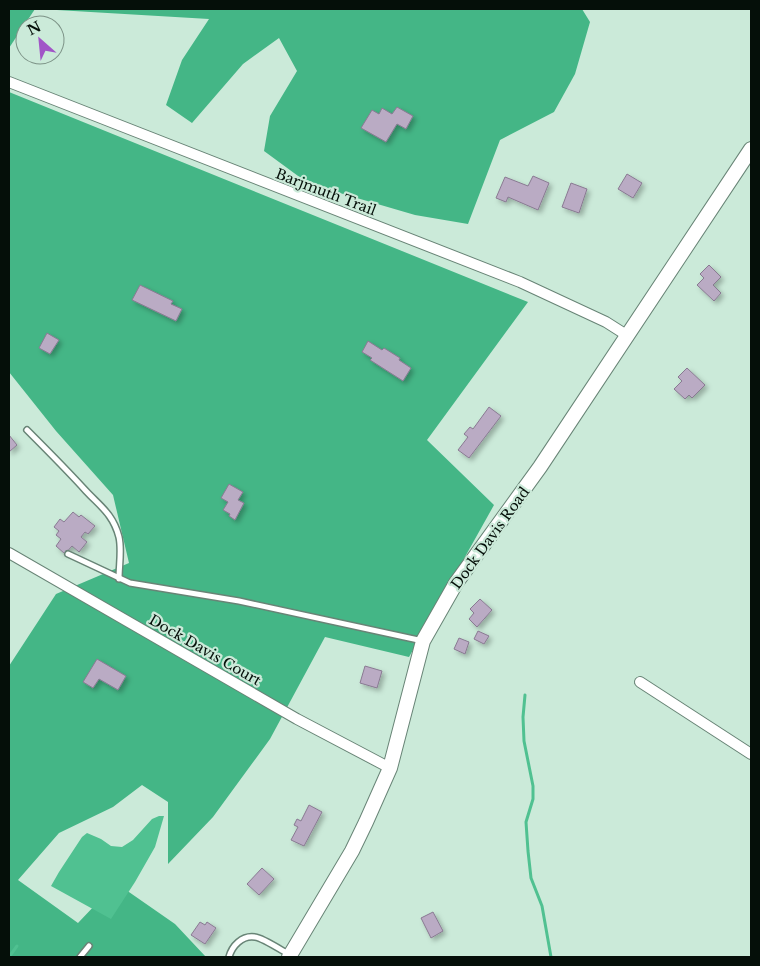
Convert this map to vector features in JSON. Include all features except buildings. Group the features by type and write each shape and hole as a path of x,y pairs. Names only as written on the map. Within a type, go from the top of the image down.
{"street":[{"name":"Barjmuth Trail","path":"9,82 520,282 606,322 628,336"},
{"name":"Dock Davis Road","path":"290,956 352,851 366,822 390,768 423,641 456,583 540,467 751,149"},
{"name":"Dock Davis Court","path":"9,553 297,719 390,768"},
{"path":"640,682 751,754"}],"lane":[{"path":"27,430 101,505 112,519 119,537 119,579"},
{"path":"68,554 130,584 239,601 423,641"},
{"path":"230,957 232,950 240,940 249,936 257,937 290,956"},
{"path":"80,957 89,946"}],"shaded area":[{"path":"9,9 35,9 31,15 15,15 15,39 9,48"},
{"path":"40,9 582,9 590,22 575,74 554,112 500,140 468,224 415,215 309,184 264,151 270,116 297,71 279,38 243,64 192,123 166,105 182,60 209,19"},
{"path":"9,92 528,302 427,440 494,505 409,657 325,637 270,739 213,817 168,864 168,802 142,785 113,807 59,833 18,880 78,923 116,883 175,924 206,957 9,957 9,666 56,594 129,563 113,495 56,431 9,372"},
{"path":"164,816 155,847 111,919 51,886 82,837 87,833 111,846 122,847 133,840 152,819"}],"waterway":[{"path":"525,695 523,717 524,741 533,786 533,799 526,822 528,851 531,878 542,906 551,957"},
{"path":"9,957 17,946"}]}
